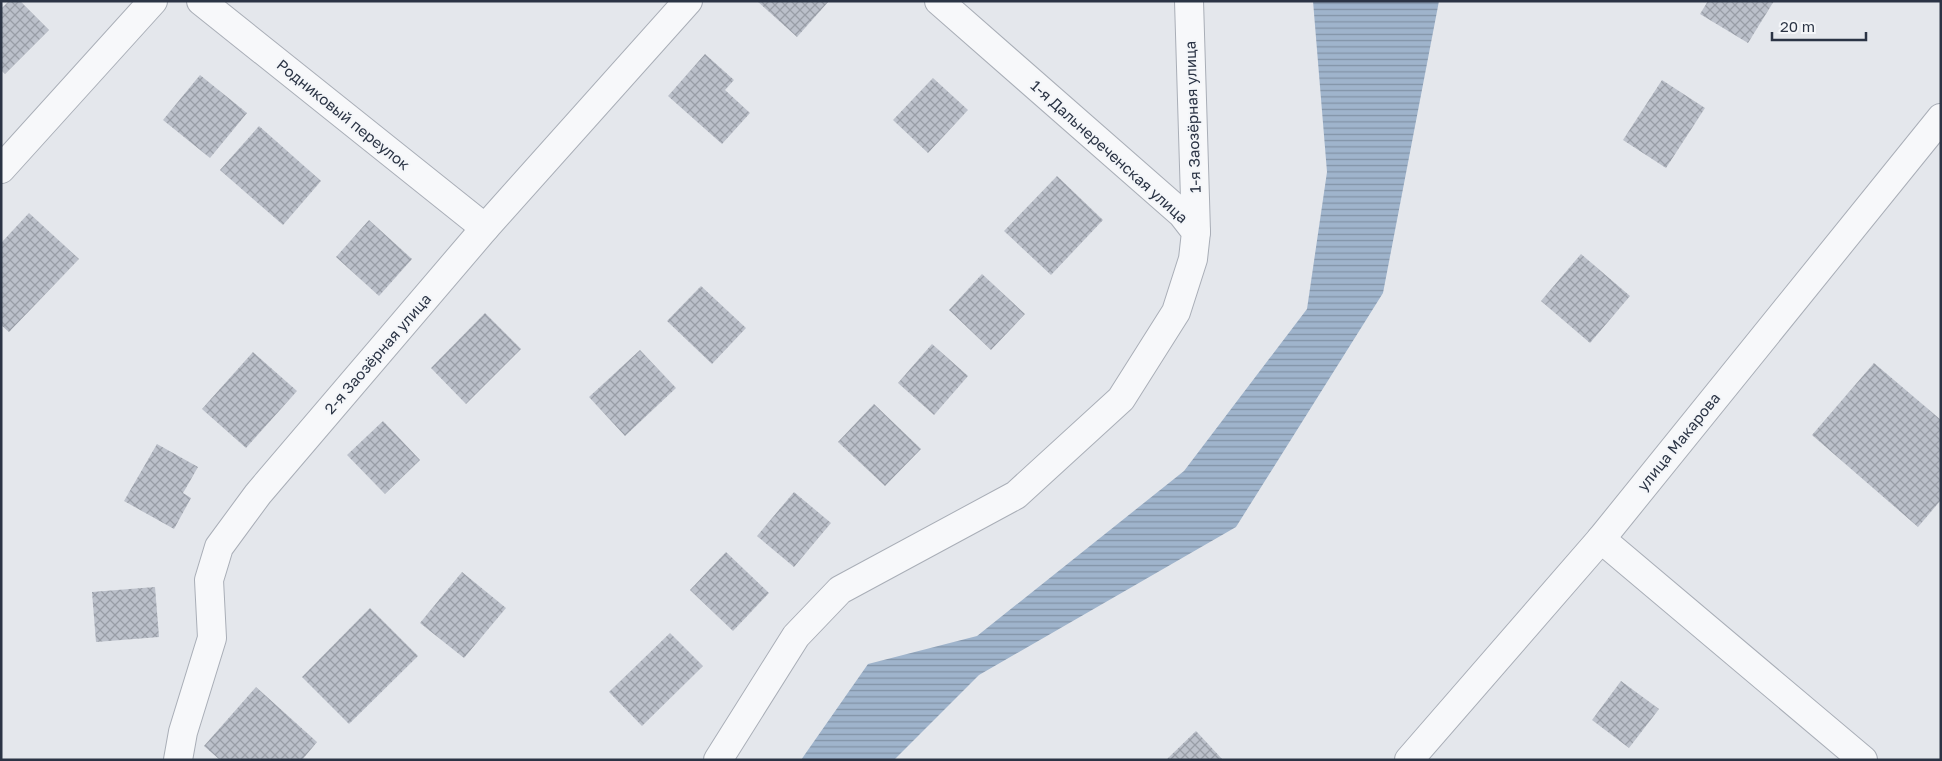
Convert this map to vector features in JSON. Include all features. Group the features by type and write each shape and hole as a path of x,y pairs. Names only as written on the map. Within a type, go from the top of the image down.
{"street":[{"path":"1,168 153,1"},
{"name":"Родниковый переулок","path":"201,1 485,228"},
{"name":"2-я Заозёрная улица","path":"178,760 183,732 212,638 209,580 219,547 258,494 485,228 688,1"},
{"name":"1-я Дальнереченская улица","path":"718,760 796,636 840,590 1016,495 1122,399 1176,312 1193,259 1196,232 1182,214 940,1"},
{"name":"1-я Заозёрная улица","path":"1189,1 1196,232"},
{"name":"улица Макарова","path":"1409,760 1601,538 1941,118"},
{"path":"1601,538 1863,760"}],"water":[{"path":"1313,1 1439,1 1383,293 1236,527 979,675 894,760 801,760 868,664 977,636 1184,471 1307,309 1327,172"}],"building":[{"path":"9,1 20,1 49,30 5,74 1,70 1,9"},
{"path":"757,1 829,1 797,37"},
{"path":"1708,1 1774,1 1748,43 1700,14"},
{"path":"705,54 734,80 725,90 750,113 722,144 668,96"},
{"path":"200,75 247,113 210,158 163,120"},
{"path":"933,78 968,110 928,153 893,120"},
{"path":"1662,80 1705,108 1666,168 1623,140"},
{"path":"259,126 321,181 283,225 220,170"},
{"path":"1057,176 1103,220 1051,275 1004,231"},
{"path":"29,213 79,259 9,332 1,325 1,243"},
{"path":"369,220 412,259 379,296 336,257"},
{"path":"1581,254 1630,296 1590,343 1541,301"},
{"path":"982,274 1025,314 991,350 949,310"},
{"path":"701,286 746,328 712,364 667,321"},
{"path":"485,313 521,349 466,404 431,368"},
{"path":"932,344 968,376 934,415 898,383"},
{"path":"640,350 676,388 625,436 589,397"},
{"path":"253,352 297,391 246,448 202,409"},
{"path":"1874,363 1941,420 1941,500 1918,527 1812,435"},
{"path":"874,404 921,449 885,486 838,442"},
{"path":"383,421 420,460 385,494 347,455"},
{"path":"157,444 198,467 183,493 191,498 174,529 124,501"},
{"path":"794,492 831,523 794,567 757,536"},
{"path":"726,552 769,593 733,631 690,590"},
{"path":"462,572 506,608 464,658 420,623"},
{"path":"155,587 159,637 96,642 92,592"},
{"path":"370,608 418,656 349,724 302,677"},
{"path":"670,633 703,666 642,726 609,692"},
{"path":"1621,681 1659,709 1629,748 1592,720"},
{"path":"256,687 317,742 302,760 220,760 204,746"},
{"path":"1196,731 1223,760 1166,760"}]}
